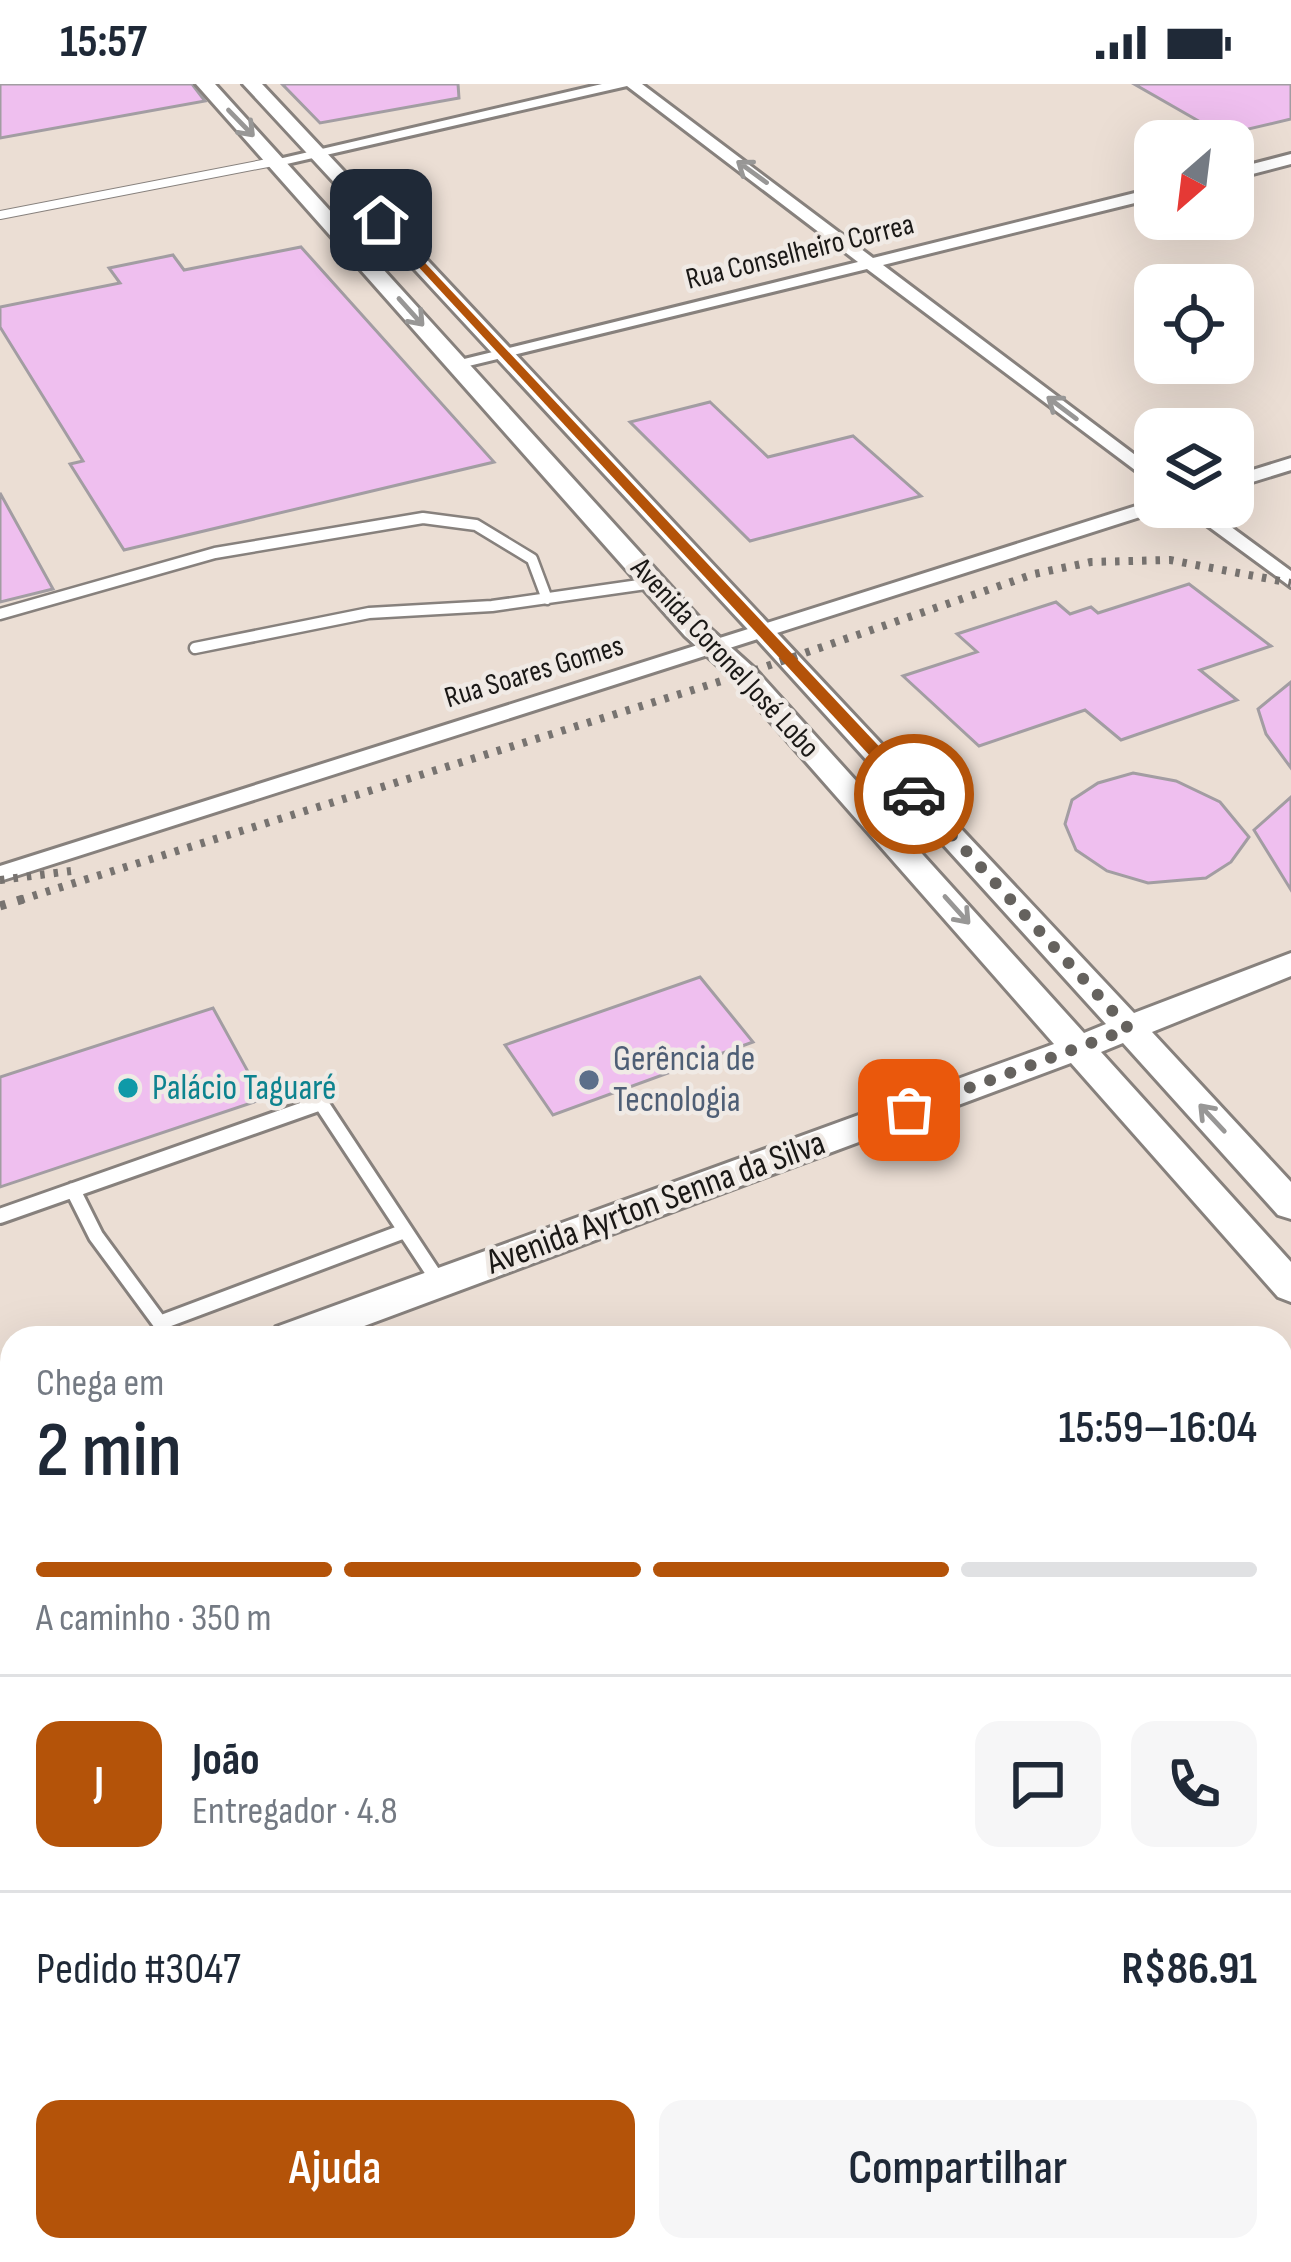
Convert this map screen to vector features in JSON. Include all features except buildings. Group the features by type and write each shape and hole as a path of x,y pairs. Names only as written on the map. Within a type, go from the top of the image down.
{"street":[{"name":"Avenida Coronel José Lobo","path":"205,84 653,583 744,674 1291,1287"},
{"name":"Avenida Coronel José Lobo","path":"252,84 765,631 1291,1204"},
{"path":"278,161 621,84"},
{"path":"633,84 1134,463"},
{"path":"1254,169 1291,159"},
{"name":"Rua Conselheiro Correa","path":"458,366 1134,198"},
{"path":"1254,475 1291,464"},
{"name":"Rua Soares Gomes","path":"0,874 1134,513"},
{"path":"1220,528 1291,580"},
{"name":"Avenida Ayrton Senna da Silva","path":"322,1326 1129,1029 1291,964"}],"lane":[{"path":"0,214 278,161"},
{"path":"0,614 215,553 423,518 476,526 532,559 547,599"},
{"path":"195,648 370,613 547,599 653,583"},
{"path":"0,1216 322,1103 402,1232 439,1282"},
{"path":"74,1190 96,1237 165,1326"},
{"path":"163,1322 402,1232"}],"shaded area":[{"path":"0,84 1291,84 1291,1326 0,1326"}],"railway":[{"path":"20,900 744,674 1034,574 1091,562 1170,560 1291,583"},
{"path":"0,880 71,871"},
{"path":"20,900 30,897"},
{"path":"0,906 20,900"}],"way so far":[{"path":"909,1110 1129,1029 914,794"}],"place":[{"name":"Gerência de Tecnologia","path":"589,1080"},
{"name":"Palácio Taguaré","path":"128,1088"}],"route":[{"path":"381,220 914,794"}]}
